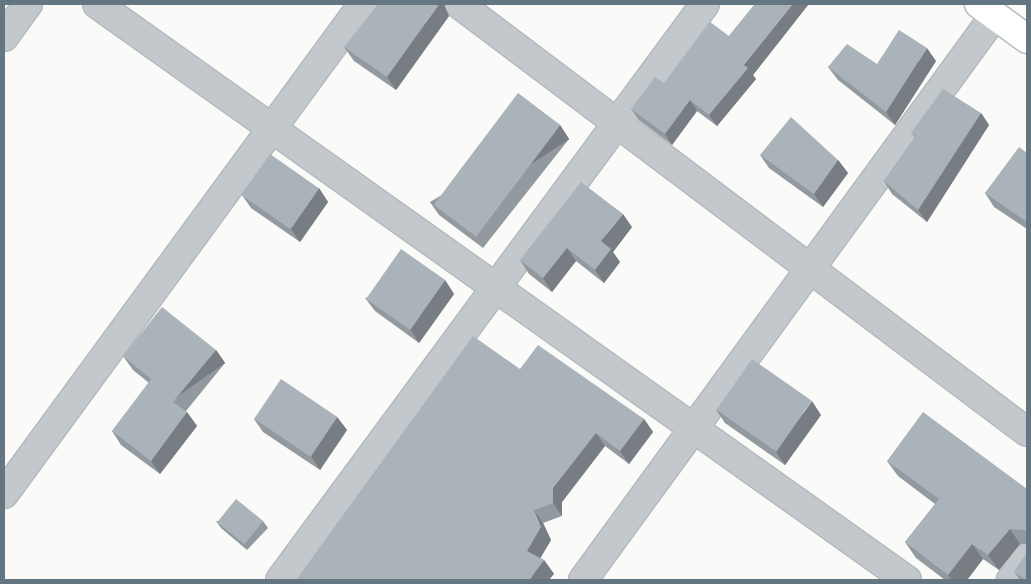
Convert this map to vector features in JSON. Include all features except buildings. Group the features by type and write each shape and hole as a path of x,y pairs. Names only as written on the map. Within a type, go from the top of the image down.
{"highway":[{"path":"987,10 1027,39"}],"street":[{"path":"4,37 28,4"},
{"path":"97,4 907,580"},
{"path":"4,494 363,4"},
{"path":"459,4 1027,432"},
{"path":"280,580 704,4"},
{"path":"583,580 810,269 987,10"},
{"path":"1011,580 1027,558"}]}
